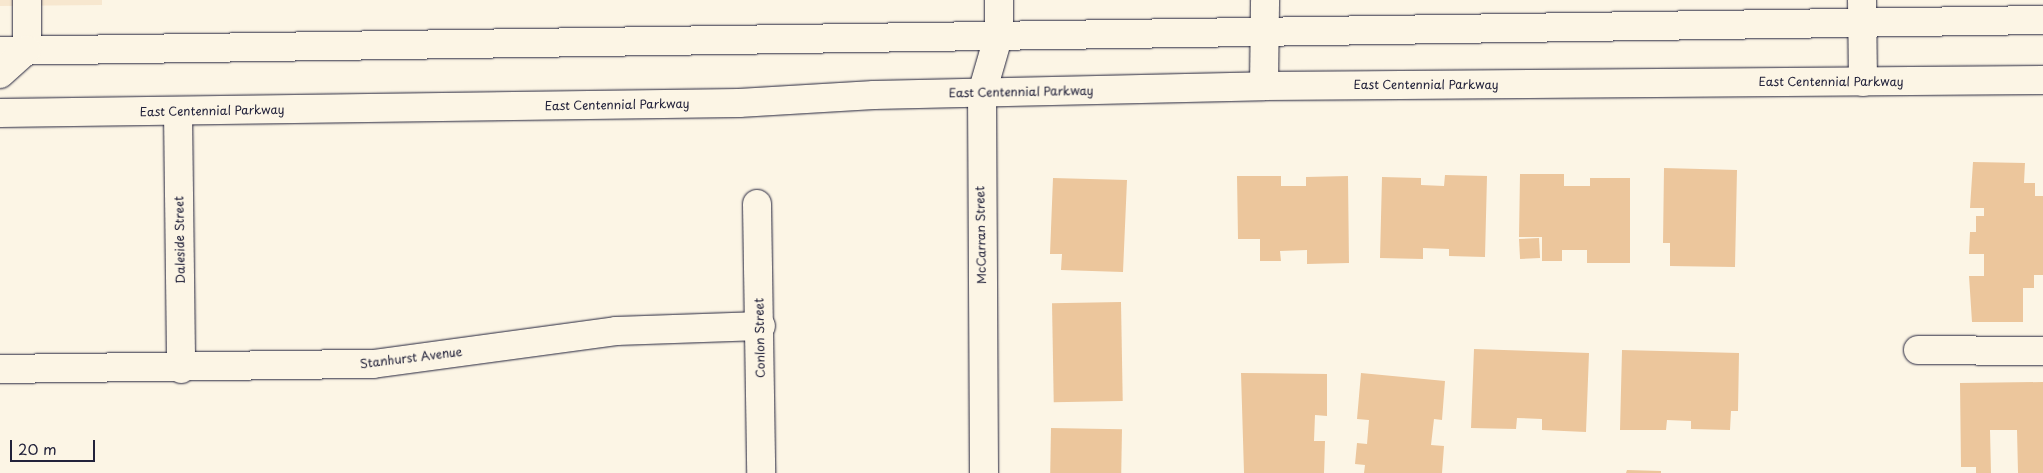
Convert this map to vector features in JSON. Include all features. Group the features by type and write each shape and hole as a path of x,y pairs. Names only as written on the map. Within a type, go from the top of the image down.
{"main road":[{"path":"0,74 13,50 27,0"},
{"name":"McCarran Street","path":"984,473 980,163 982,93 999,34 999,0"},
{"path":"1264,0 1264,86"},
{"path":"13,50 999,34 1264,32 1863,11 2043,20"},
{"path":"1863,11 1863,82"},
{"name":"East Centennial Parkway","path":"0,113 740,103 982,93 1264,86 2043,80"},
{"name":"Daleside Street","path":"178,112 181,369"},
{"name":"Conlon Street","path":"757,204 761,326 761,473"},
{"name":"Stanhurst Avenue","path":"0,369 181,369 373,364 616,330 761,326"},
{"path":"1918,350 2043,351"}],"shaded area":[{"path":"0,0 102,0 102,5 0,6"}],"building":[{"path":"1973,162 2025,163 2024,183 2035,183 2035,196 2043,196 2043,275 2034,275 2034,288 2023,288 2023,322 1972,322 1969,276 1984,276 1984,254 1969,254 1970,232 1976,232 1976,216 1984,216 1984,208 1970,208"},
{"path":"1664,168 1737,170 1735,267 1670,266 1670,243 1663,243"},
{"path":"1520,174 1564,174 1564,186 1590,186 1590,178 1630,178 1630,263 1587,263 1587,250 1562,250 1562,261 1542,261 1542,237 1519,237"},
{"path":"1445,175 1487,176 1485,257 1449,256 1449,249 1423,248 1423,259 1380,258 1382,177 1421,178 1421,185 1444,186"},
{"path":"1237,176 1281,176 1281,186 1306,186 1306,177 1348,176 1349,263 1307,264 1307,250 1280,251 1281,261 1260,261 1260,239 1238,239"},
{"path":"1053,178 1127,180 1123,272 1061,270 1062,254 1050,254"},
{"path":"1539,238 1540,258 1520,259 1519,239"},
{"path":"1121,302 1123,401 1054,402 1052,303"},
{"path":"1474,349 1589,353 1586,432 1542,430 1542,419 1517,418 1516,429 1471,428"},
{"path":"1622,350 1739,353 1738,411 1731,411 1730,430 1691,429 1691,421 1667,420 1666,430 1620,430"},
{"path":"1241,373 1327,374 1327,416 1315,415 1314,441 1325,441 1324,473 1244,473"},
{"path":"1361,373 1445,381 1442,420 1434,419 1431,445 1444,446 1442,473 1364,473 1365,465 1355,464 1357,443 1367,444 1369,420 1357,419"},
{"path":"2043,382 2043,473 2018,473 2017,430 1990,430 1991,473 1976,473 1976,467 1961,467 1960,383"},
{"path":"1051,428 1122,429 1121,473 1050,473"},
{"path":"1627,470 1661,471 1661,473 1626,473"}]}
